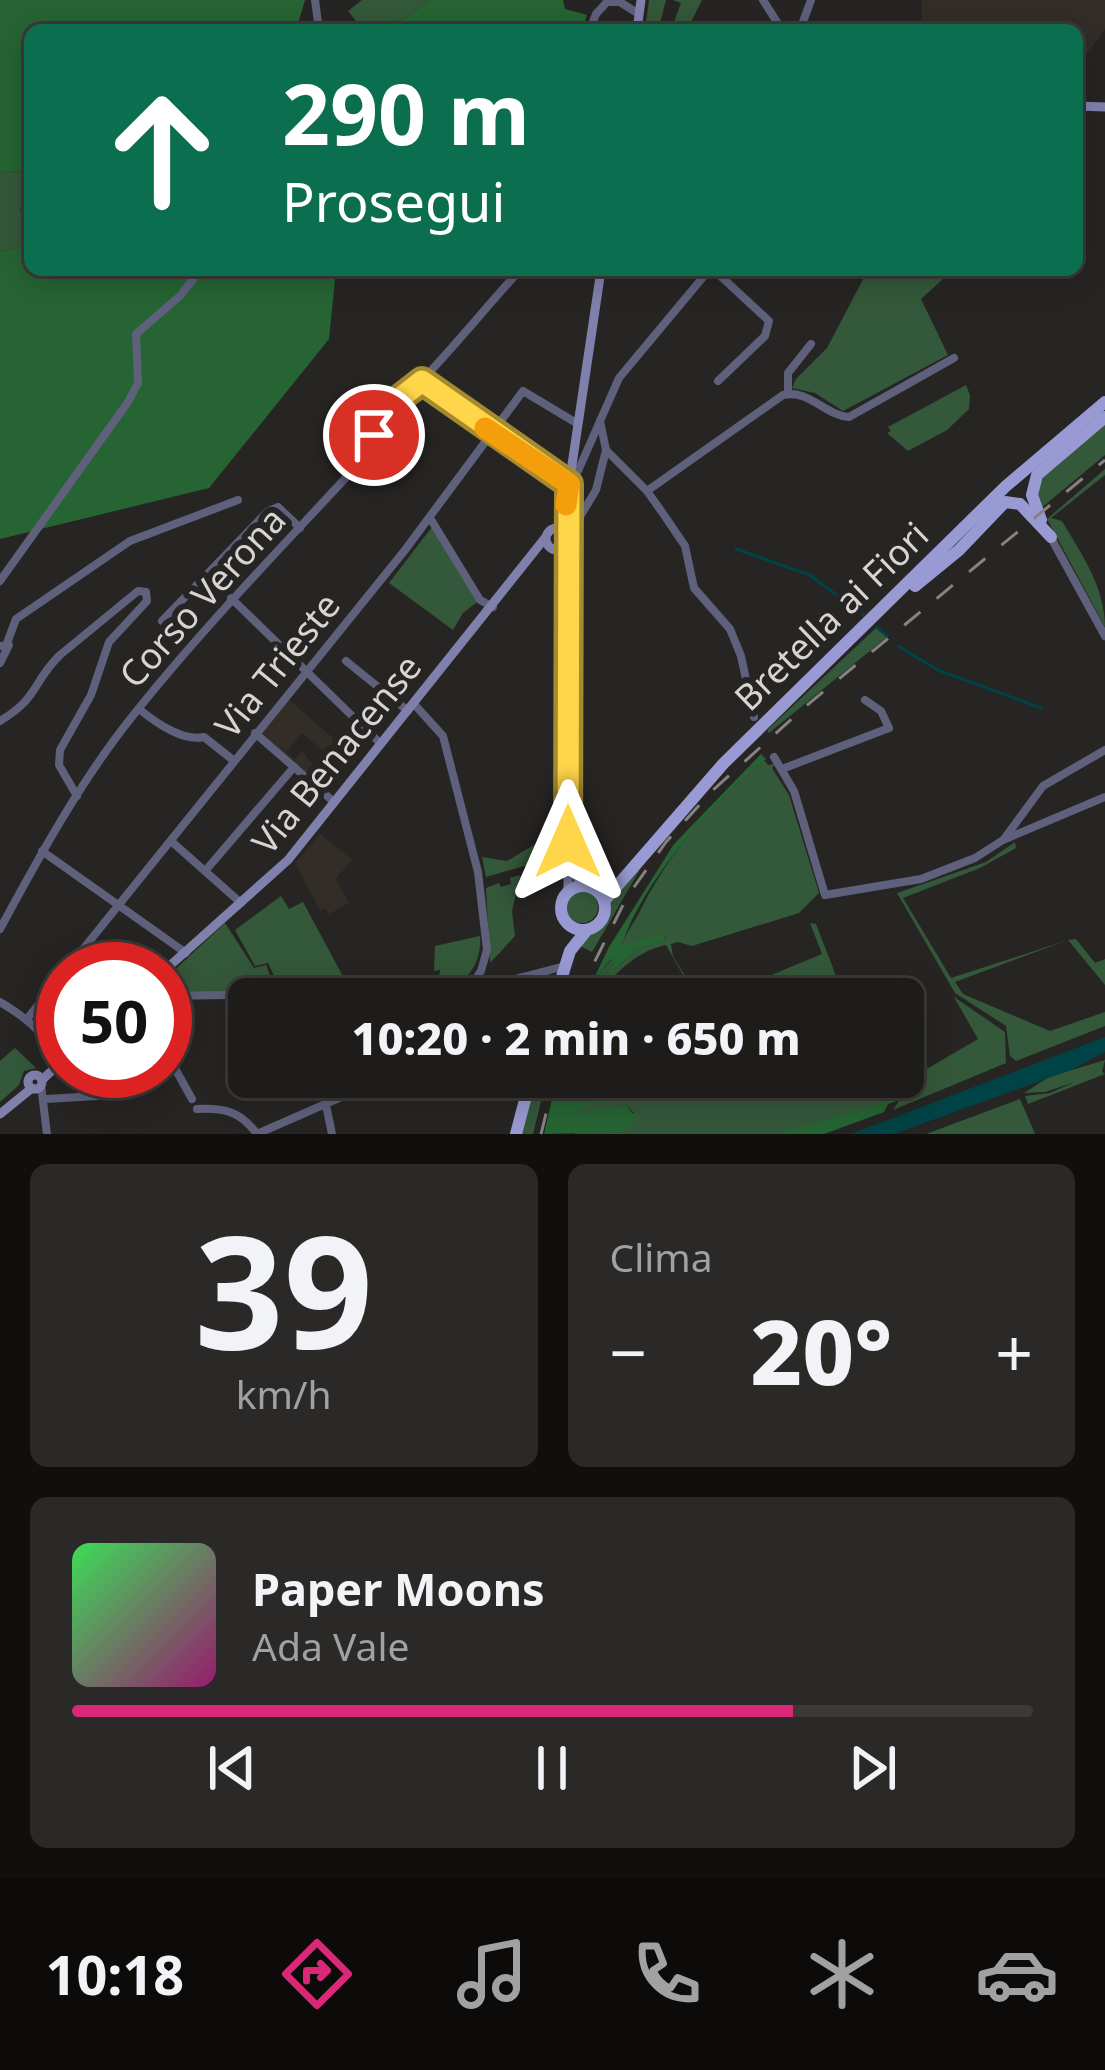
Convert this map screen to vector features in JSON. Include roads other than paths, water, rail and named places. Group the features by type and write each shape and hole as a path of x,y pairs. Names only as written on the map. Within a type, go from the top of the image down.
{"main road":[{"path":"638,24 641,0"},
{"path":"570,951 560,910 568,891 570,862 566,505 600,276"},
{"name":"Bretella ai Fiori","path":"597,893 614,885 723,764 1006,486 1105,402"},
{"path":"1051,537 1034,504 1035,480 1105,417"},
{"path":"867,624 959,550 1005,502 1020,504 1051,537"},
{"name":"Via Benacense","path":"192,947 288,860 474,623 493,608 533,558 566,505"},
{"path":"549,533 566,540"},
{"path":"549,533 552,549 567,571"},
{"name":"Via Benacense","path":"533,558 566,540"},
{"path":"561,978 570,951 586,930 600,923 597,893 578,878 570,862"},
{"path":"568,891 577,886 597,893"},
{"path":"567,925 586,930"},
{"path":"0,1114 36,1087"},
{"path":"516,1134 525,1098"}],"street":[{"path":"592,24 608,2 620,2 639,14"},
{"path":"0,580 128,402 138,383 136,334 195,276"},
{"name":"Corso Verona","path":"0,929 77,796 140,709 231,598 365,457 399,399 456,345 515,276"},
{"path":"578,471 619,379 706,276"},
{"path":"718,276 770,321 765,336 718,381"},
{"path":"788,393 788,373 812,344"},
{"path":"647,491 788,393 800,394 839,417 849,417 954,358"},
{"path":"422,381 569,484"},
{"name":"Via Trieste","path":"89,942 430,518 523,391 578,421"},
{"path":"578,421 600,421"},
{"path":"578,520 596,490 606,450 600,421"},
{"path":"606,450 647,491 685,546 694,588 730,629 754,717"},
{"path":"0,663 9,648 3,644 16,619 130,541 238,500"},
{"path":"162,621 267,512 278,507 300,528"},
{"path":"430,518 480,600 493,608"},
{"path":"1051,537 1105,636"},
{"path":"0,721 31,699 45,671 60,655 138,591 146,592 147,602 109,642 91,695 60,750 58,765 77,796"},
{"path":"231,598 381,744"},
{"path":"346,661 443,736 478,872 487,950 477,978"},
{"path":"782,769 889,728 881,711 865,700"},
{"path":"140,709 158,724 191,738 204,736 233,760"},
{"path":"255,733 334,802"},
{"path":"774,757 802,812 825,895 921,879 989,852 1043,786 1105,750"},
{"path":"206,870 294,767"},
{"path":"1003,840 1105,796"},
{"path":"170,841 242,903"},
{"path":"42,851 170,942"},
{"path":"518,978 565,966"},
{"path":"192,996 228,995"},
{"path":"0,1002 36,1030"},
{"name":"Via Trieste","path":"27,1019 36,1008"},
{"path":"44,1098 47,1134"},
{"path":"197,1109 231,1110 257,1134 341,1098"},
{"path":"326,1105 332,1134"}],"water":[{"path":"1105,1037 1105,1052 1073,1069 894,1134 851,1134"}],"waterway":[{"path":"736,549 810,575 863,615"},
{"path":"877,627 887,636"},
{"path":"898,646 938,670 1041,708"}],"railway":[{"path":"586,978 627,897 666,842 712,791 806,706 1105,460"},
{"path":"541,1134 550,1098"}]}
